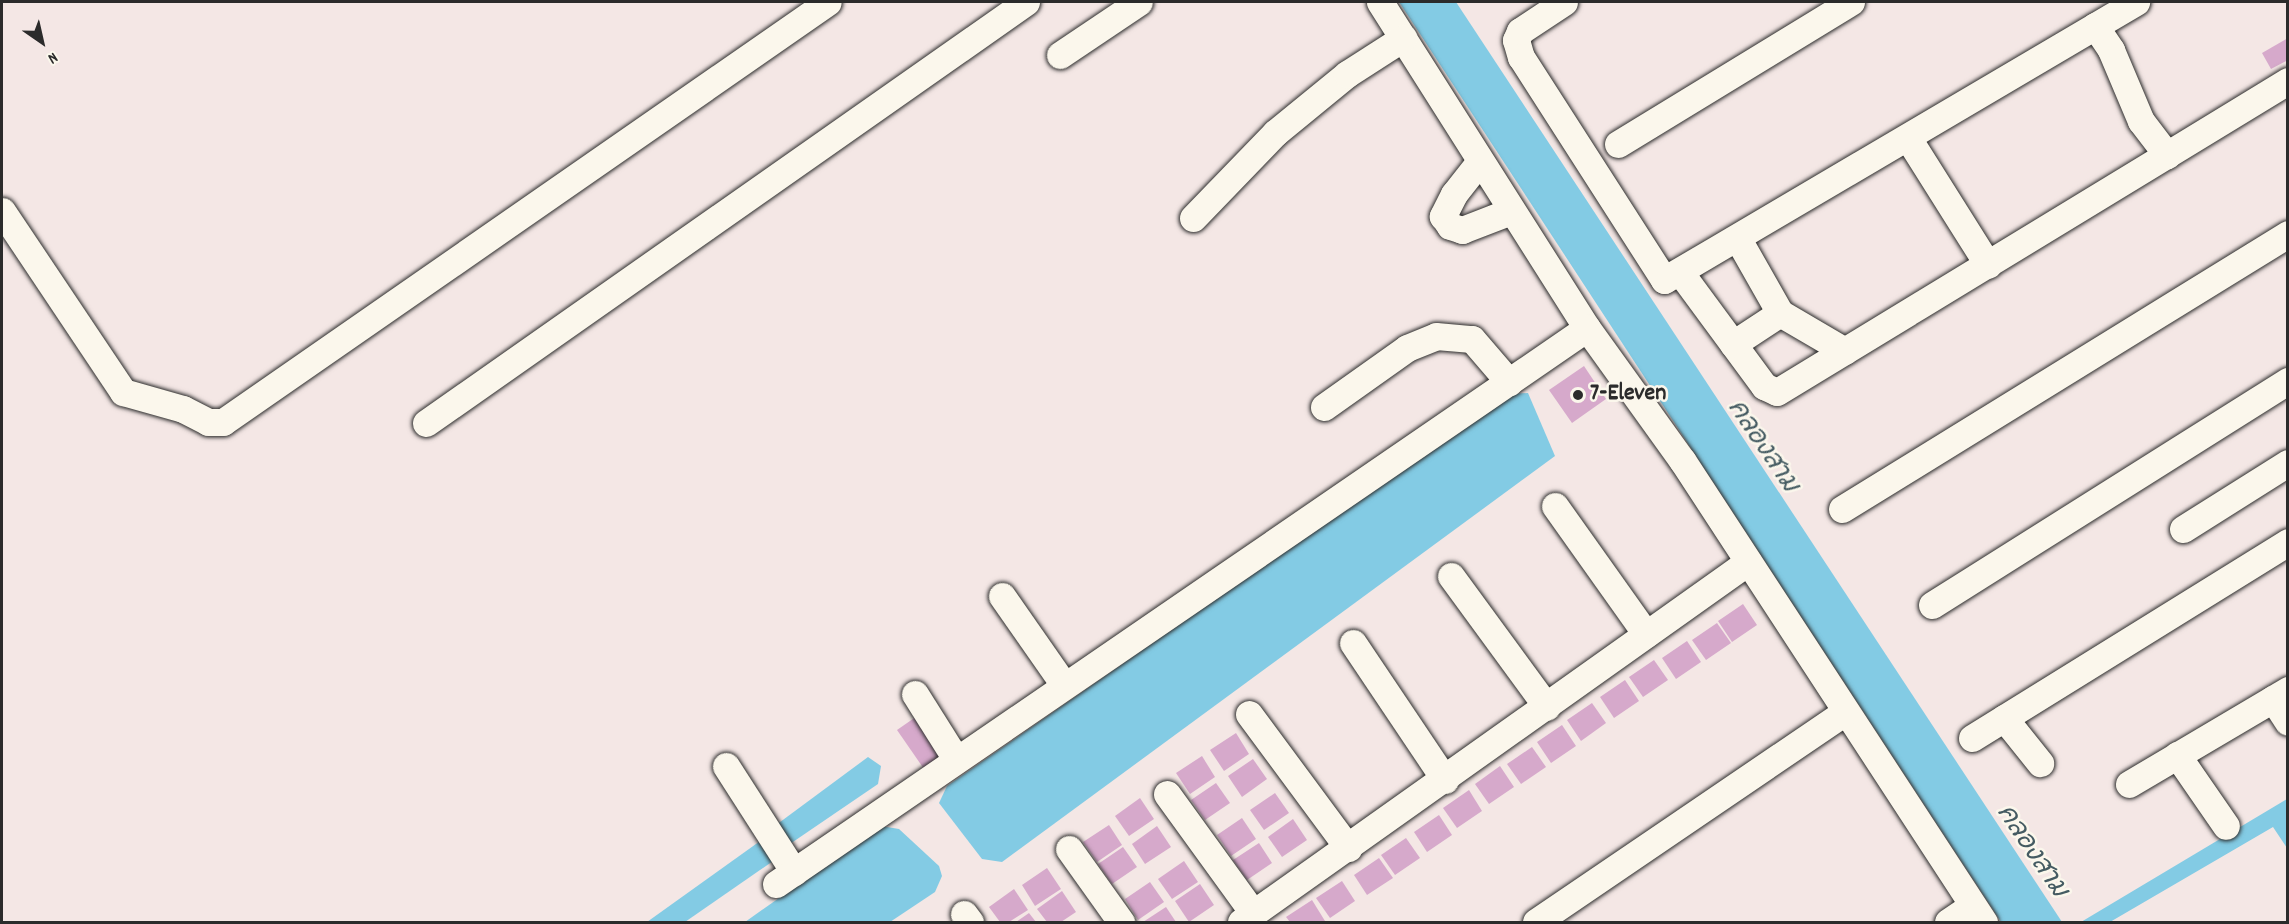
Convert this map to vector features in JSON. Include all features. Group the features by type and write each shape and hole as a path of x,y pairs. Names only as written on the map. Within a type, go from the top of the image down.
{"street":[{"path":"2,211 123,392 183,409 207,422 224,422 828,2"},
{"path":"426,423 1026,2"},
{"path":"1060,56 1139,2"},
{"path":"1380,2 1587,328 1748,562 1844,713 1978,914 1948,922"},
{"path":"1564,2 1520,31 1516,40 1521,57 1664,280 1738,239 2136,2"},
{"path":"1618,144 1851,2"},
{"path":"2095,26 2111,50 2141,121 2167,155"},
{"path":"1193,218 1275,134 1347,74 1403,38"},
{"path":"1680,272 1764,386 1777,392 2288,81"},
{"path":"1908,138 1988,265"},
{"path":"1480,161 1454,194 1443,216 1450,226 1462,230 1511,211"},
{"path":"1842,509 2288,234"},
{"path":"1738,239 1780,313 1845,351"},
{"path":"1733,344 1780,313"},
{"path":"726,766 785,878 1587,328"},
{"path":"1324,407 1407,348 1436,336 1472,339 1509,382"},
{"path":"1932,605 2288,381"},
{"path":"2183,529 2288,463"},
{"path":"1555,506 1646,634"},
{"path":"1972,738 2288,542"},
{"path":"1167,794 1247,918 1445,780 1748,562"},
{"path":"1451,576 1547,707"},
{"path":"1002,596 1065,684"},
{"path":"1353,643 1445,780"},
{"path":"915,694 956,759"},
{"path":"2129,784 2280,695 2288,722"},
{"path":"1536,922 1844,713"},
{"path":"1250,714 1348,848"},
{"path":"2004,718 2040,763"},
{"path":"2177,755 2226,826"},
{"path":"1069,849 1121,922"}],"water":[{"path":"1399,2 1456,2 2062,922 2001,922"},
{"path":"1528,393 1555,456 1002,862 982,859 939,803 947,786 1511,394"},
{"path":"868,757 881,766 878,784 787,846 772,828"},
{"path":"2287,799 2287,848 2273,827 2110,922 2081,922"},
{"path":"881,826 899,829 939,866 942,876 935,892 890,922 745,922"},
{"path":"767,836 776,859 685,922 647,922"}],"building":[{"path":"2288,38 2288,60 2271,69 2262,53"},
{"name":"7-Eleven","path":"1584,366 1606,399 1572,423 1549,390"},
{"path":"1743,604 1757,625 1732,642 1718,621"},
{"path":"1717,623 1731,643 1706,660 1692,640"},
{"path":"1687,641 1701,662 1676,679 1662,658"},
{"path":"1654,660 1668,680 1643,697 1629,677"},
{"path":"1625,680 1639,701 1614,718 1600,697"},
{"path":"1592,703 1606,723 1581,741 1567,720"},
{"path":"920,714 947,752 924,769 897,730"},
{"path":"1562,725 1576,746 1551,763 1537,742"},
{"path":"1236,733 1249,754 1224,771 1210,750"},
{"path":"1532,747 1546,767 1521,784 1507,764"},
{"path":"1202,756 1215,777 1190,794 1176,773"},
{"path":"1253,759 1267,779 1242,797 1228,776"},
{"path":"1500,766 1514,787 1489,804 1475,784"},
{"path":"1216,783 1230,803 1205,820 1191,800"},
{"path":"1469,790 1482,811 1457,828 1443,808"},
{"path":"1275,793 1289,813 1264,830 1250,810"},
{"path":"1140,798 1154,819 1129,836 1115,816"},
{"path":"1439,815 1452,835 1427,852 1414,832"},
{"path":"1242,818 1256,839 1231,856 1217,835"},
{"path":"1293,819 1307,840 1282,857 1268,837"},
{"path":"1109,825 1122,845 1097,862 1083,842"},
{"path":"1157,826 1171,847 1145,864 1132,844"},
{"path":"1406,838 1420,858 1395,875 1381,855"},
{"path":"1259,843 1272,863 1247,880 1233,860"},
{"path":"1123,847 1137,867 1112,884 1098,864"},
{"path":"1379,858 1393,878 1367,895 1354,875"},
{"path":"1184,861 1198,882 1172,899 1158,879"},
{"path":"1047,868 1061,889 1035,906 1022,885"},
{"path":"1342,881 1355,901 1330,918 1316,898"},
{"path":"1150,882 1164,902 1138,920 1125,899"},
{"path":"1200,884 1214,905 1189,922 1175,901"},
{"path":"1014,889 1028,910 1009,922 1000,922 989,907"},
{"path":"1062,891 1076,912 1061,922 1047,922 1037,909"},
{"path":"1312,900 1325,921 1290,922 1286,917"},
{"path":"1166,907 1176,922 1143,922"},
{"path":"1029,913 1036,922 1016,922"}],"place":[{"name":"7-Eleven","path":"1578,395"}],"water label":[{"name":"คลองสาม","path":"1762,447"},
{"name":"คลองสาม","path":"2031,852"}]}
